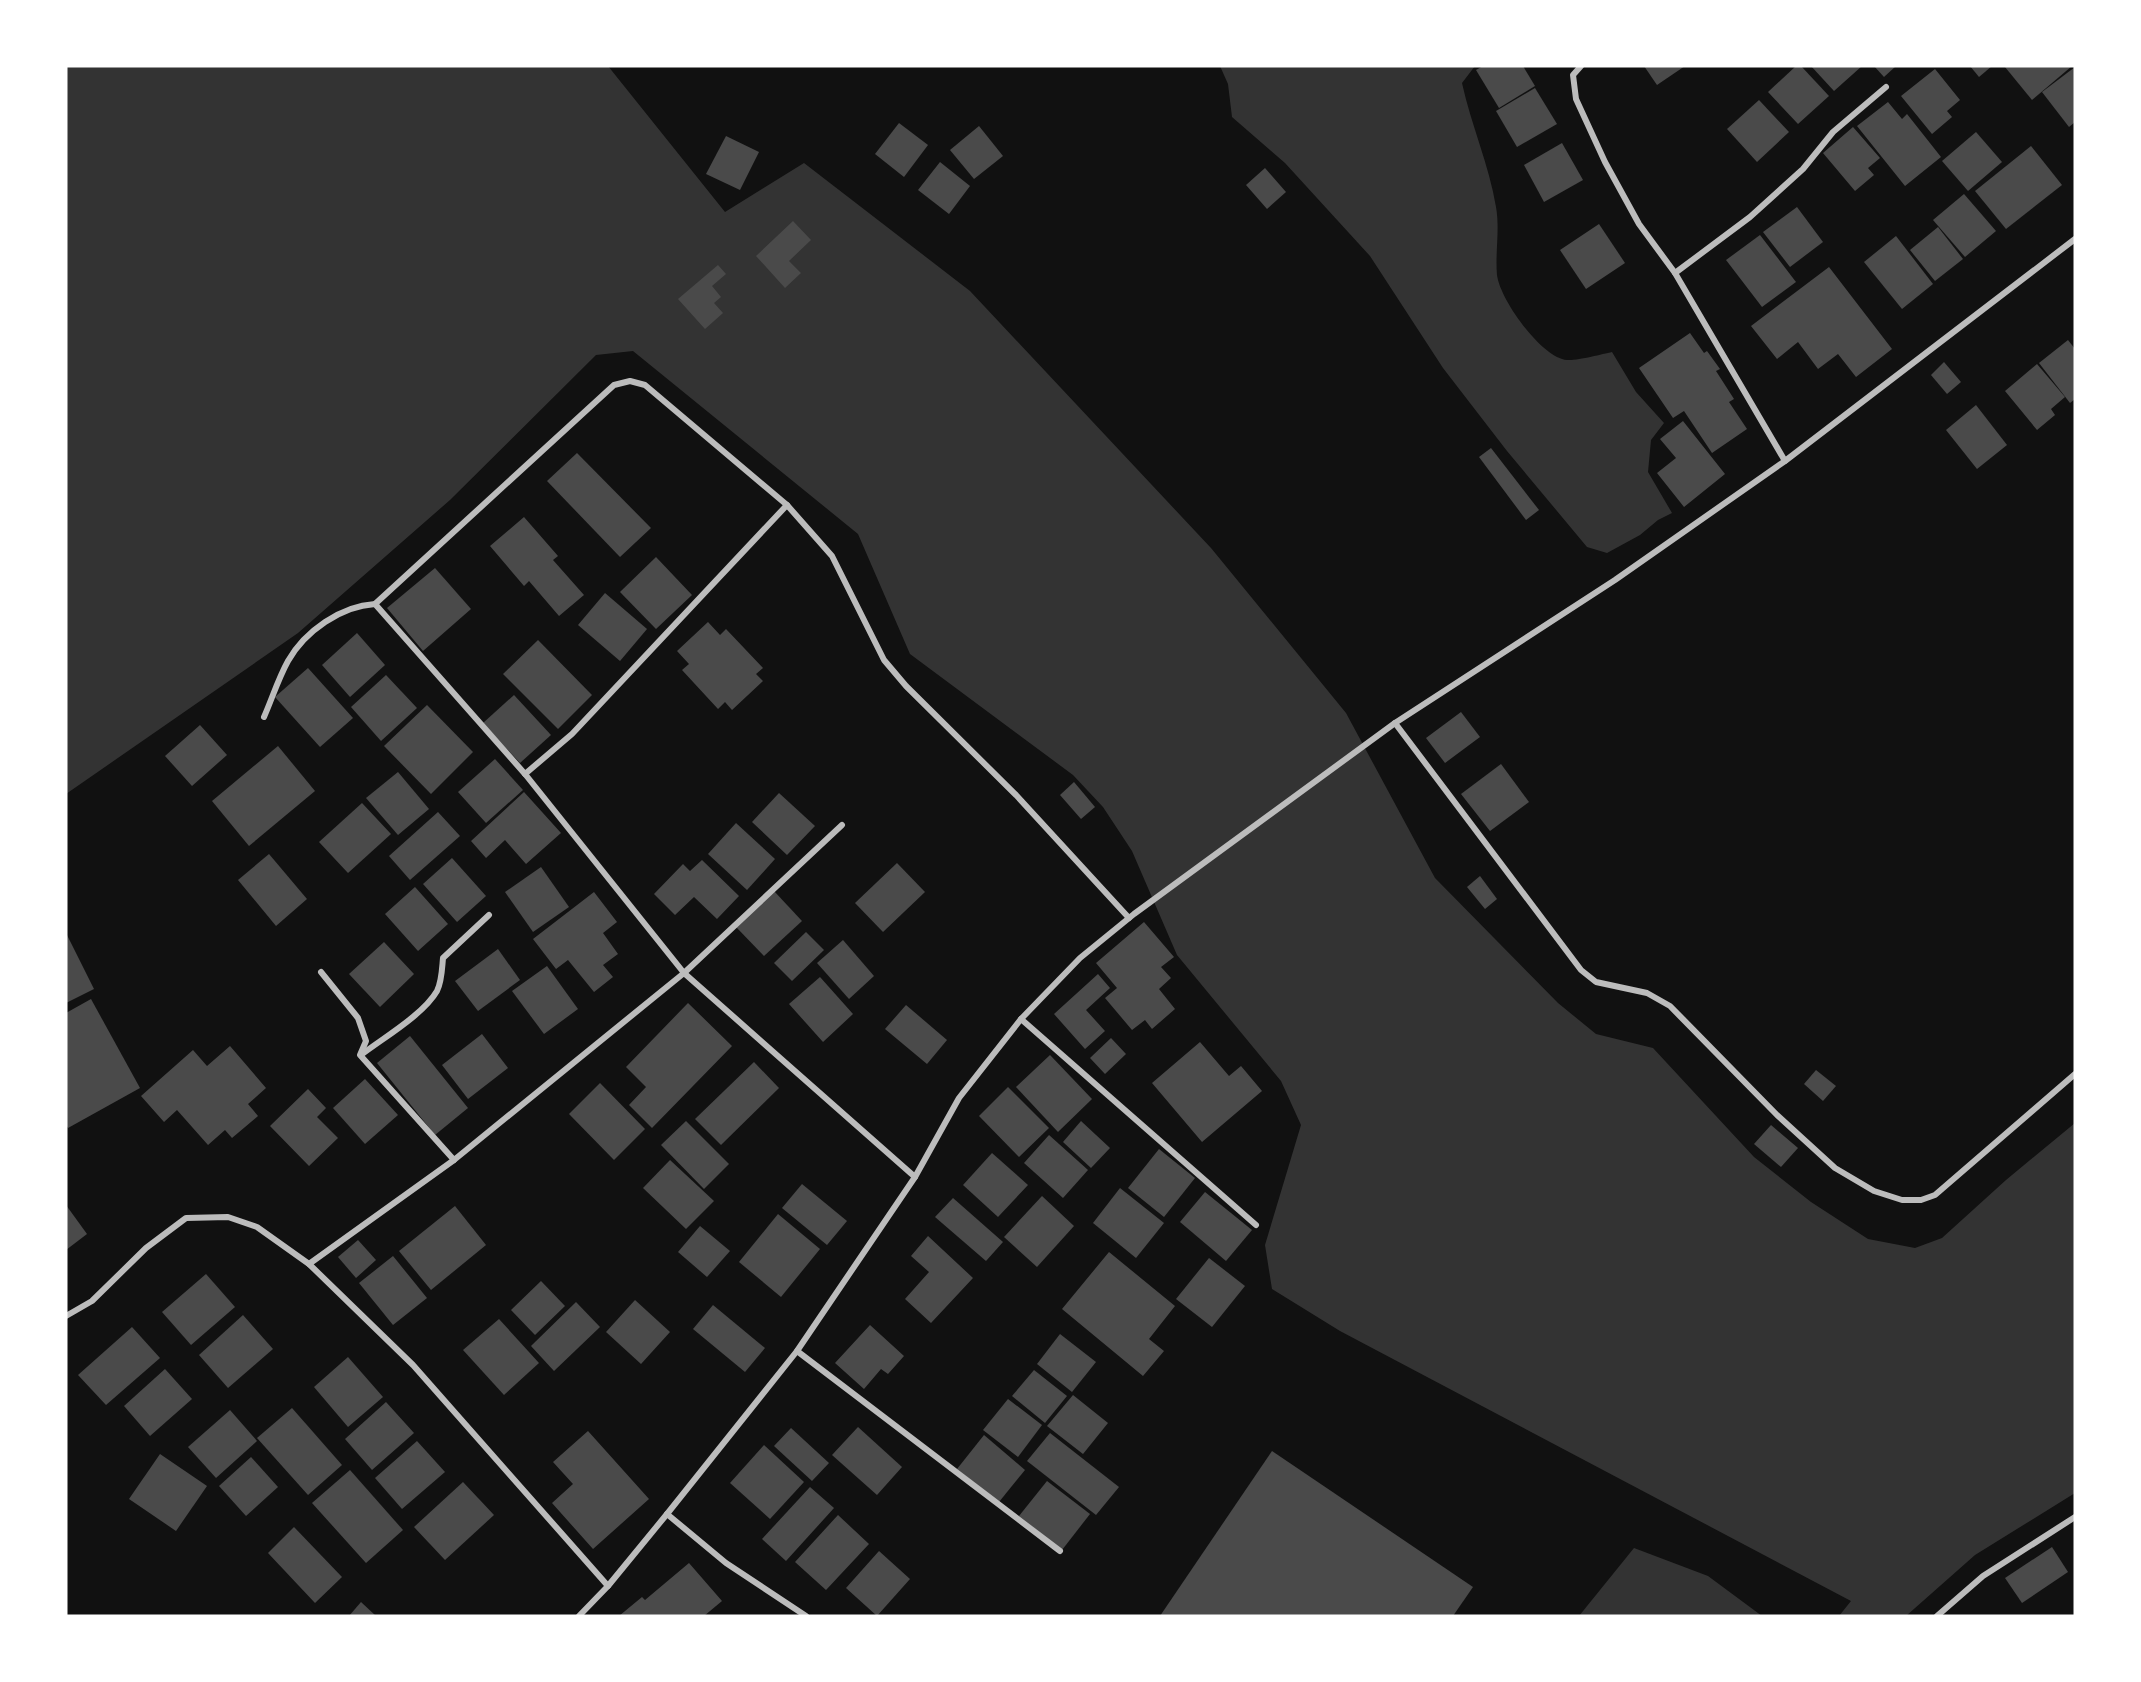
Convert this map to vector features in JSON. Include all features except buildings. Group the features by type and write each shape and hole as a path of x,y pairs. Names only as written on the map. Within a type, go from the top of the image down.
{"street":[{"path":"1581,66 1573,75 1575,99 1605,162 1634,213 1675,273 1785,461"},
{"path":"1675,273 1750,217 1803,170 1833,132 1886,87"},
{"path":"579,1616 608,1586 797,1351 915,1177 958,1098 1021,1019 1080,958 1132,916 1395,723 1615,580 1785,461 2075,239"},
{"path":"264,717 288,660 323,622 346,609 375,604 614,385 630,381 645,385 787,505 832,556 884,660 906,686 1016,795 1132,916"},
{"path":"525,774 572,734 787,505"},
{"path":"375,604 525,774 684,973 915,1177"},
{"path":"1395,723 1581,970 1596,982 1647,993 1670,1006 1777,1115 1835,1168 1874,1191 1902,1200 1921,1200 1935,1195 2075,1074"},
{"path":"309,1264 454,1160 684,973 842,825"},
{"path":"360,1056 414,1016 436,991 443,958 489,915"},
{"path":"321,972 358,1018 366,1041 360,1056"},
{"path":"1021,1019 1256,1225"},
{"path":"360,1056 454,1160"},
{"path":"66,1316 92,1300 146,1248 186,1218 228,1217 257,1227 309,1264 413,1365 608,1586"},
{"path":"797,1351 1060,1551"},
{"path":"667,1514 726,1563 806,1616"},
{"path":"1937,1616 1983,1576 2075,1517"}],"shaded area":[{"path":"66,66 608,66 725,212 804,163 970,291 1211,548 1346,713 1435,878 1558,1003 1596,1034 1653,1048 1754,1157 1811,1202 1868,1239 1915,1248 1942,1238 2006,1180 2075,1123 2075,1493 1975,1555 1906,1616 1839,1616 1851,1601 1340,1331 1272,1289 1265,1245 1301,1125 1281,1081 1177,955 1132,851 1103,807 1073,775 910,654 858,534 633,351 596,355 450,500 298,633 66,794"},
{"path":"1220,66 1475,66 1462,83 1496,207 1497,275 1500,286 1524,326 1535,339 1557,357 1571,360 1612,352 1636,392 1664,423 1651,440 1648,472 1672,513 1658,520 1640,535 1607,553 1587,547 1507,451 1443,368 1370,256 1285,163 1232,117 1228,84"},
{"path":"1634,1548 1708,1576 1762,1616 1579,1616"}]}
